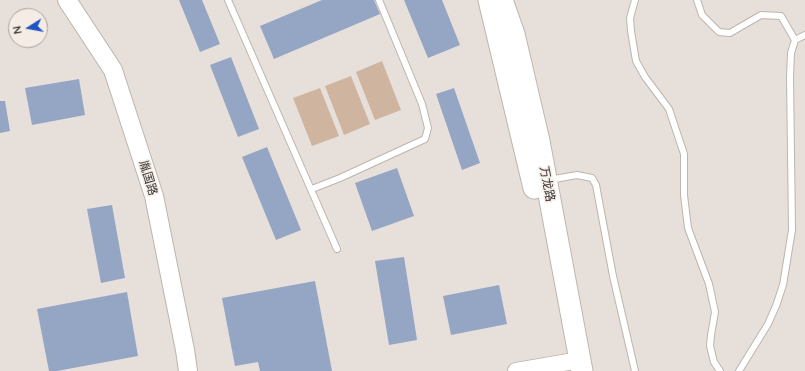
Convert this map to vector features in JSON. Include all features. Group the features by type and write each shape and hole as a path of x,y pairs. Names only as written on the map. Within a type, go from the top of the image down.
{"highway":[{"name":"万龙路","path":"489,0 541,216 575,366"},
{"name":"万龙路","path":"502,0 514,34 539,141 575,366"}],"main road":[{"name":"胤国路","path":"67,0 113,70 154,196 188,371"}],"street":[{"path":"516,371 575,366"}],"lane":[{"path":"228,0 337,249"},
{"path":"312,189 340,178 425,139 428,128 422,104 379,0"},
{"path":"635,0 630,18 630,31 636,61 645,77 669,109 684,154 684,195 688,228 709,284 716,312 710,346 714,362 720,371"},
{"path":"697,0 702,15 719,32 730,33 761,15 781,16 795,40"},
{"path":"739,371 768,324 783,285 792,230 791,53 795,40 805,35"},
{"path":"546,181 577,175 592,178 596,185 613,276 635,371"}],"shaded area":[{"path":"382,61 401,110 375,120 356,72"},
{"path":"351,76 370,124 344,135 325,86"},
{"path":"320,88 339,136 312,146 293,98"}],"building":[{"path":"179,0 202,0 220,44 200,52"},
{"path":"322,0 374,0 380,14 274,59 260,26"},
{"path":"404,0 442,0 460,45 428,58"},
{"path":"231,57 259,129 238,137 210,65"},
{"path":"79,79 85,115 32,125 25,88"},
{"path":"454,88 480,163 462,170 436,94"},
{"path":"0,101 5,101 10,131 0,133"},
{"path":"267,147 301,230 276,240 242,157"},
{"path":"397,168 414,216 372,231 355,183"},
{"path":"112,205 125,278 101,283 87,209"},
{"path":"404,257 417,340 389,345 375,261"},
{"path":"315,281 332,371 260,371 258,362 235,366 222,298"},
{"path":"499,285 507,324 451,335 443,296"},
{"path":"127,292 138,356 57,371 49,371 37,309"}]}
